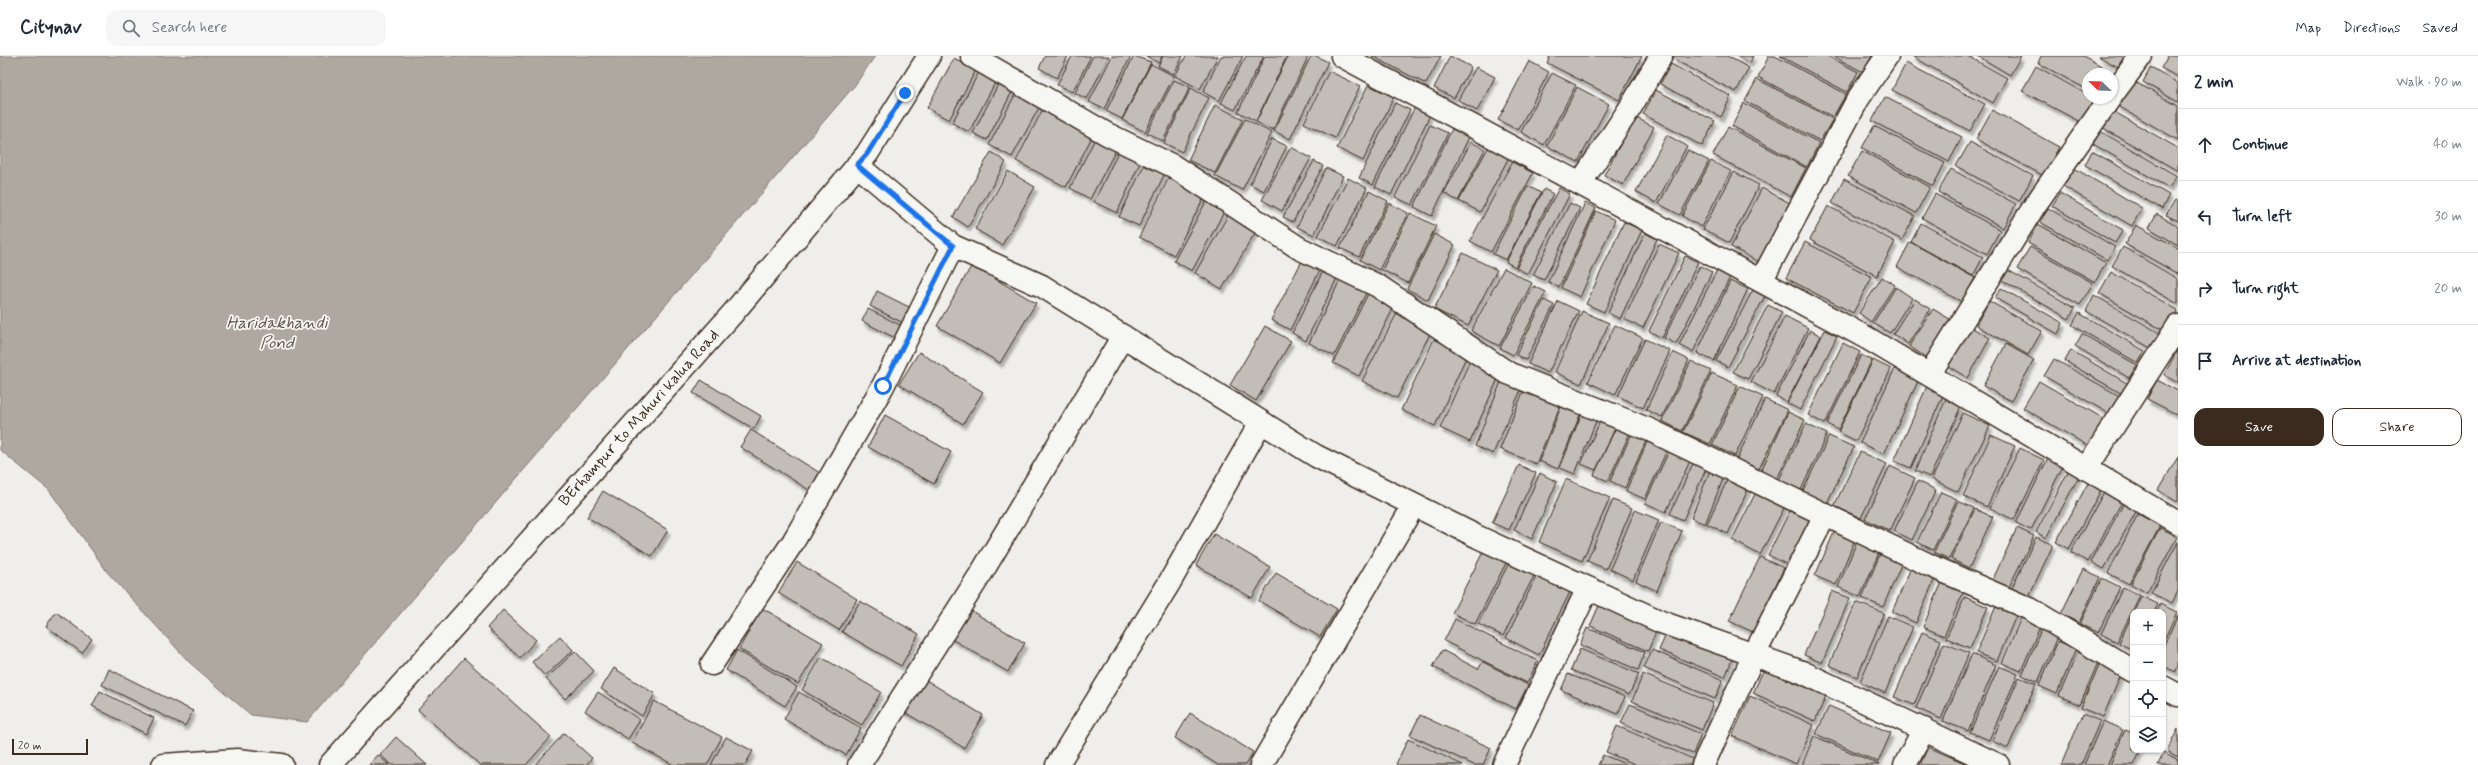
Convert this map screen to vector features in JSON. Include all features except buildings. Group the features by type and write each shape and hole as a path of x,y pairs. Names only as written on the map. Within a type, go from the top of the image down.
{"street":[{"name":"BErhampur to Mahuri kalua Road","path":"330,765 732,313 867,154 928,56"},
{"path":"972,56 1107,134 1174,166 1299,248 1378,286 1508,373 1650,430 1825,516 2030,610 2130,669"},
{"path":"1342,56 1761,281 1929,375 2178,523"},
{"path":"1580,184 1632,105 1661,56"},
{"path":"1761,281 1858,99 1887,56"},
{"path":"2118,87 2141,56"},
{"path":"1929,375 2035,205 2106,104"},
{"path":"857,165 953,246 1042,286 1316,456 1414,505 1661,622 1802,672 1998,765"},
{"path":"712,664 793,542 876,400 953,246"},
{"path":"2086,468 2178,326"},
{"path":"860,765 982,572 1123,336"},
{"path":"1057,765 1168,585 1261,422"},
{"path":"1261,765 1414,505"},
{"path":"1703,765 1754,655 1825,516"},
{"path":"1504,765 1588,588"},
{"path":"2166,689 2178,695"},
{"path":"1905,765 1924,729"},
{"path":"163,765 237,760 282,765"}],"water":[{"name":"Haridakhandi Pond","path":"0,56 875,56 855,85 307,722 251,715 190,663 108,573 49,490 0,450"}],"route":[{"path":"883,386 953,246 857,165 867,154 905,93"}]}
